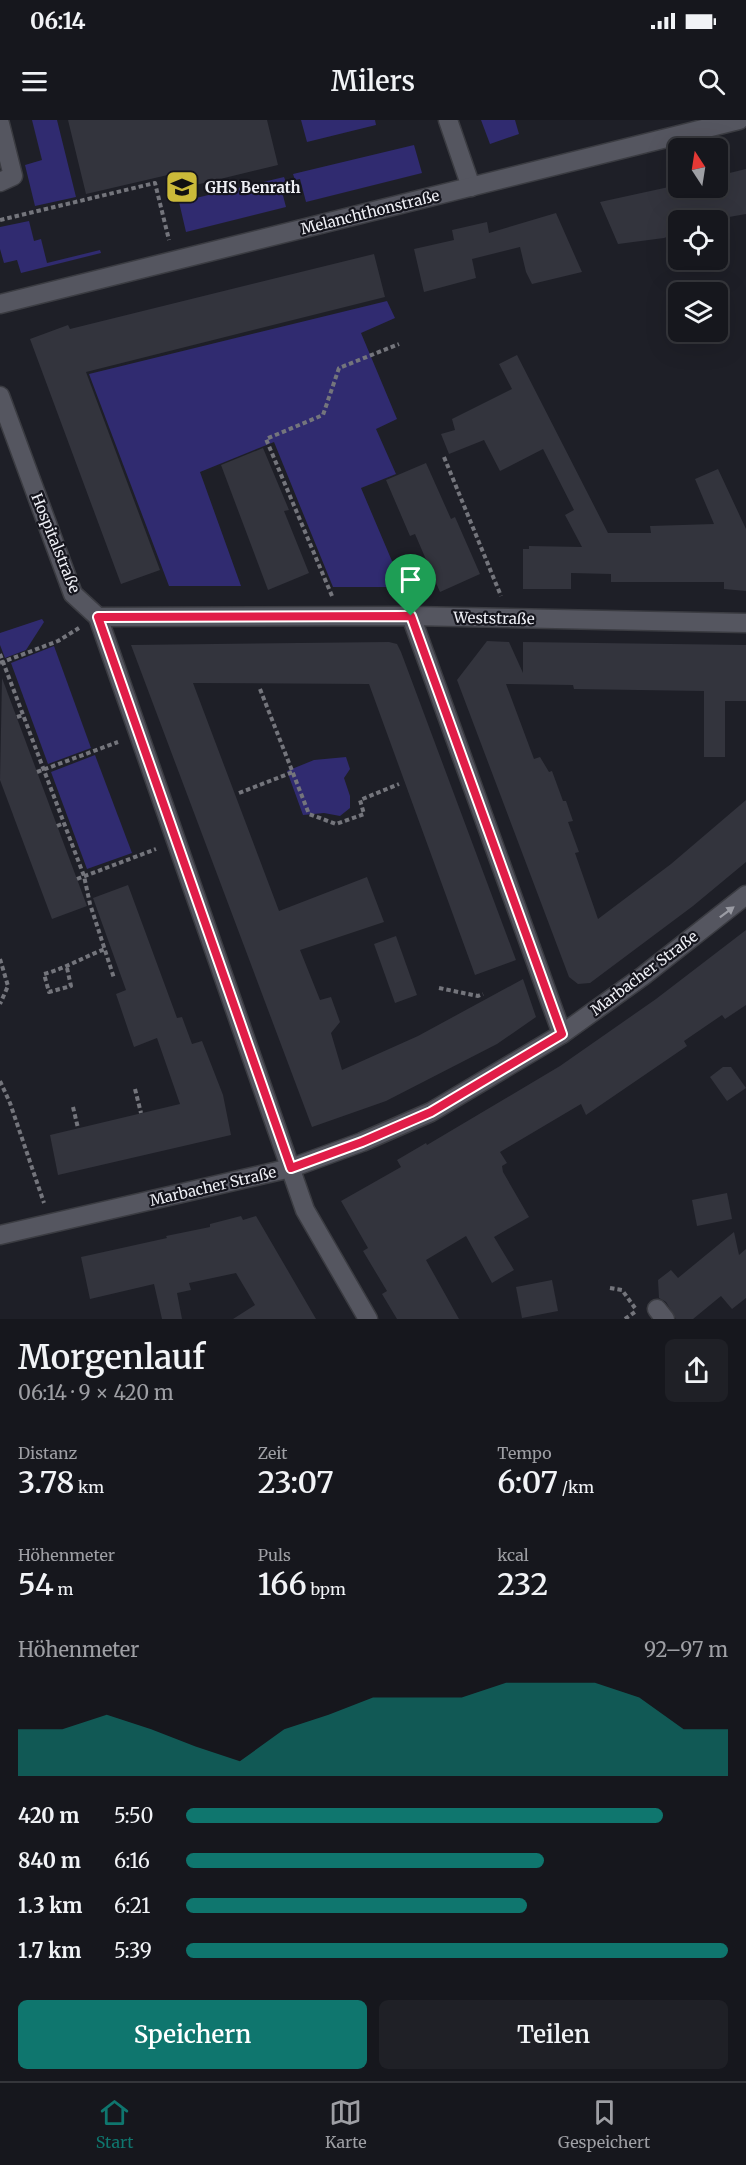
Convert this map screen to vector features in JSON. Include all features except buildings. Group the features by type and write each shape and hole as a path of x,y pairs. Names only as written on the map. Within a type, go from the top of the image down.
{"street":[{"path":"448,120 471,187"},
{"name":"Melanchthonstraße","path":"0,304 740,120"},
{"path":"0,124 13,176 0,182"},
{"name":"Hospitalstraße","path":"0,396 73,594 98,617 305,1210 368,1319"},
{"path":"411,616 562,1034"},
{"name":"Weststraße","path":"98,617 411,616 746,623"},
{"name":"Marbacher Straße","path":"0,1235 291,1168 362,1142 431,1112 562,1034 643,976 746,895"}],"path":[{"path":"0,220 154,181 175,260"},
{"path":"340,616 266,439 323,415 339,368 399,344"},
{"path":"444,457 510,619"},
{"path":"1,662 58,641 98,617"},
{"path":"0,654 1,662 84,876 90,904 114,978"},
{"path":"260,689 309,814 336,824 364,814 360,800 399,784"},
{"path":"17,717 23,715"},
{"path":"37,772 139,734"},
{"path":"238,793 293,772"},
{"path":"57,826 64,823"},
{"path":"77,879 177,842"},
{"path":"67,968 71,986 49,992 44,974 67,968 82,958 105,950"},
{"path":"0,959 8,986 0,1004"},
{"path":"439,988 478,996 483,994"},
{"path":"0,1081 10,1103 49,1224"},
{"path":"135,1089 141,1113"},
{"path":"73,1107 78,1128"},
{"path":"610,1288 622,1290 637,1311"}],"shaded area":[{"path":"32,120 57,120 76,197 35,206 25,165 42,160"},
{"path":"301,120 375,120 376,125 307,142"},
{"path":"481,120 515,120 519,134 490,144"},
{"path":"414,145 422,173 306,202 300,179 295,180 293,174"},
{"path":"284,177 286,182 280,184 286,207 186,232 179,202"},
{"path":"29,221 34,241 41,239 47,263 100,250 101,253 21,273 17,260 4,263 0,249 0,227"},
{"path":"387,301 395,318 361,333 397,419 376,429 396,474 361,488 403,587 333,587 274,442 200,472 241,586 169,586 89,374"},
{"path":"42,619 44,622 26,650 5,658 0,645 0,633"},
{"path":"54,646 91,748 48,764 11,663"},
{"path":"95,755 132,853 87,869 51,772"},
{"path":"346,757 350,769 344,778 350,796 350,808 340,816 324,813 303,815 287,771 314,760"}],"place":[{"name":"GHS Benrath","path":"182,187"}],"route":[{"path":"411,616 562,1034 431,1112 362,1142 291,1168 98,617 411,616"}]}
